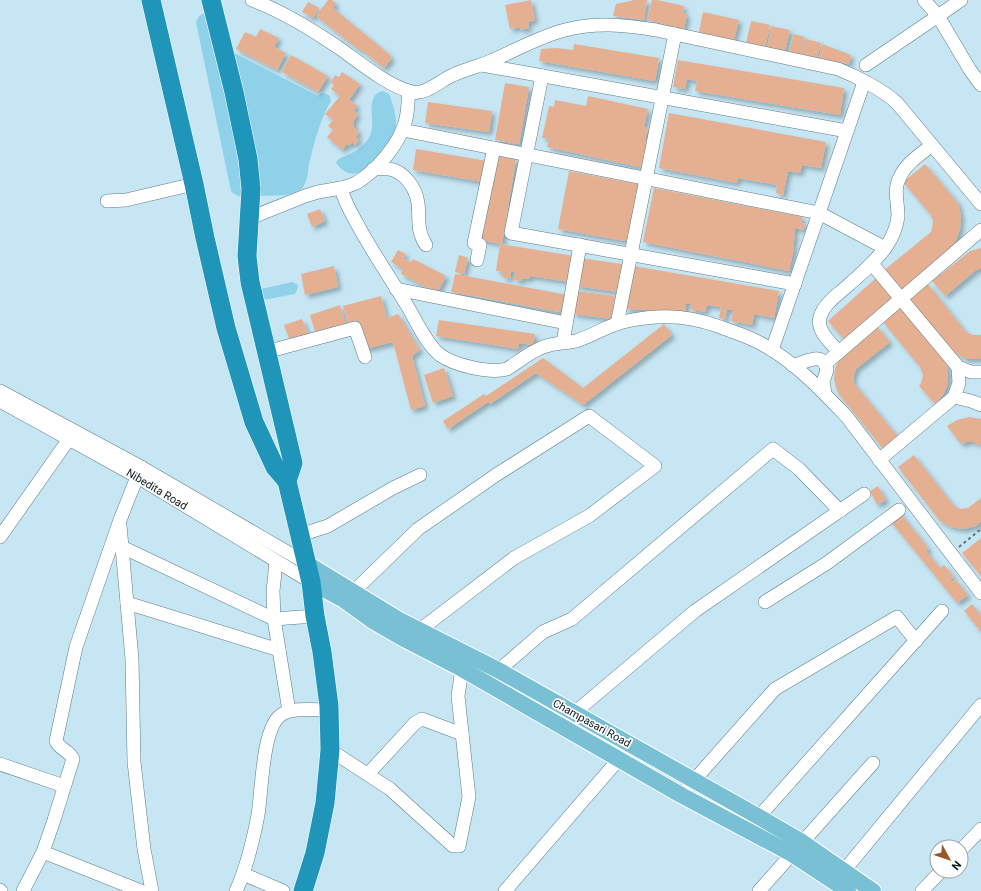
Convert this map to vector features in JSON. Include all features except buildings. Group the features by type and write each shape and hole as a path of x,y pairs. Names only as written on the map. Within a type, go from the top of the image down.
{"highway":[{"path":"151,0 219,299 241,382 254,422 275,467 287,481 311,582 329,710 330,750 325,803 315,853 303,891"},
{"path":"211,0 234,92 248,160 251,189 247,256 250,282 293,463 287,481"}],"main road":[{"name":"Champasari Road","path":"306,563 349,596 373,621 462,669 484,683 747,830 797,848"},
{"name":"Champasari Road","path":"311,582 379,609 498,670 759,817 797,848 840,876 873,891"},
{"name":"Champasari Road","path":"840,876 848,891"}],"street":[{"path":"252,0 274,8 298,22 386,80 412,92 424,91 453,75 482,65 553,34 582,26 606,24 635,26 838,69 864,82 892,99 981,204"},
{"path":"924,0 938,16 970,70 981,85"},
{"path":"866,65 961,0"},
{"path":"617,324 675,34"},
{"path":"482,65 847,131"},
{"path":"542,76 512,233 795,284"},
{"path":"772,350 864,82"},
{"path":"250,218 305,196 341,188 355,183 373,169 393,146 403,130 410,91"},
{"path":"403,130 819,213 885,248"},
{"path":"839,352 821,332 819,318 826,306 872,264 885,248 892,236 898,216 896,194 900,177 909,164 932,145"},
{"path":"477,260 480,245 474,244 494,148"},
{"path":"373,169 388,168 394,170 407,179 414,190 418,201 419,230 426,245"},
{"path":"107,201 126,200 194,184"},
{"path":"341,188 344,201 371,248 435,350 455,363 500,371 506,369 542,347 563,342 576,341 626,321 671,316 698,319 712,323 747,337 772,350 825,393 847,417 981,593"},
{"path":"825,364 981,230"},
{"path":"563,342 580,245"},
{"path":"872,264 958,367 970,372 981,372"},
{"path":"396,289 566,322"},
{"path":"266,352 355,328 365,357"},
{"path":"792,365 797,365 810,359 819,359 825,364 827,370 823,382 825,393"},
{"path":"879,460 954,397 959,383 958,367"},
{"name":"Nibedita Road","path":"0,391 138,472 306,563"},
{"path":"954,397 981,405"},
{"name":"Nibedita Road","path":"0,401 69,439 138,472 276,562 311,582"},
{"path":"349,596 418,528 496,475 589,416 655,466 589,516 514,558 406,640"},
{"path":"0,537 69,439"},
{"path":"484,683 543,632 572,619 773,449 799,469 840,511"},
{"path":"22,891 43,852 72,758 71,755 57,744 56,741 76,647 138,472"},
{"path":"300,535 328,526 393,488 420,475"},
{"path":"560,725 694,611 864,494"},
{"path":"765,602 827,563 899,510"},
{"path":"120,520 132,659 134,762 144,849 152,891"},
{"path":"122,547 274,619 315,616"},
{"path":"276,562 273,591 274,619 289,711"},
{"path":"127,604 279,650"},
{"path":"747,830 942,611"},
{"path":"681,794 775,689 897,617 916,642"},
{"path":"330,750 395,793 454,846 459,846 469,797 458,696 462,669"},
{"path":"840,876 981,705"},
{"path":"236,891 250,850 258,814 267,740 270,730 281,714 289,711 329,710"},
{"path":"368,774 415,723 422,718 462,734"},
{"path":"505,891 619,759"},
{"path":"759,891 873,763"},
{"path":"0,764 64,786"},
{"path":"969,842 981,829"},
{"path":"43,852 141,891"},
{"path":"243,874 283,891"},
{"path":"922,891 933,879"}],"path":[{"path":"951,554 981,529"}],"shaded area":[{"path":"206,12 234,53 318,96 324,93 330,96 331,101 318,132 309,164 308,175 303,187 300,190 285,195 249,197 238,196 231,191 196,22 199,16"},
{"path":"382,91 389,94 394,109 396,126 394,136 373,163 367,168 355,174 349,173 343,170 336,163 341,158 358,149 368,139 372,128 373,98"},
{"path":"292,282 297,284 298,287 295,294 263,300 261,289"}]}
